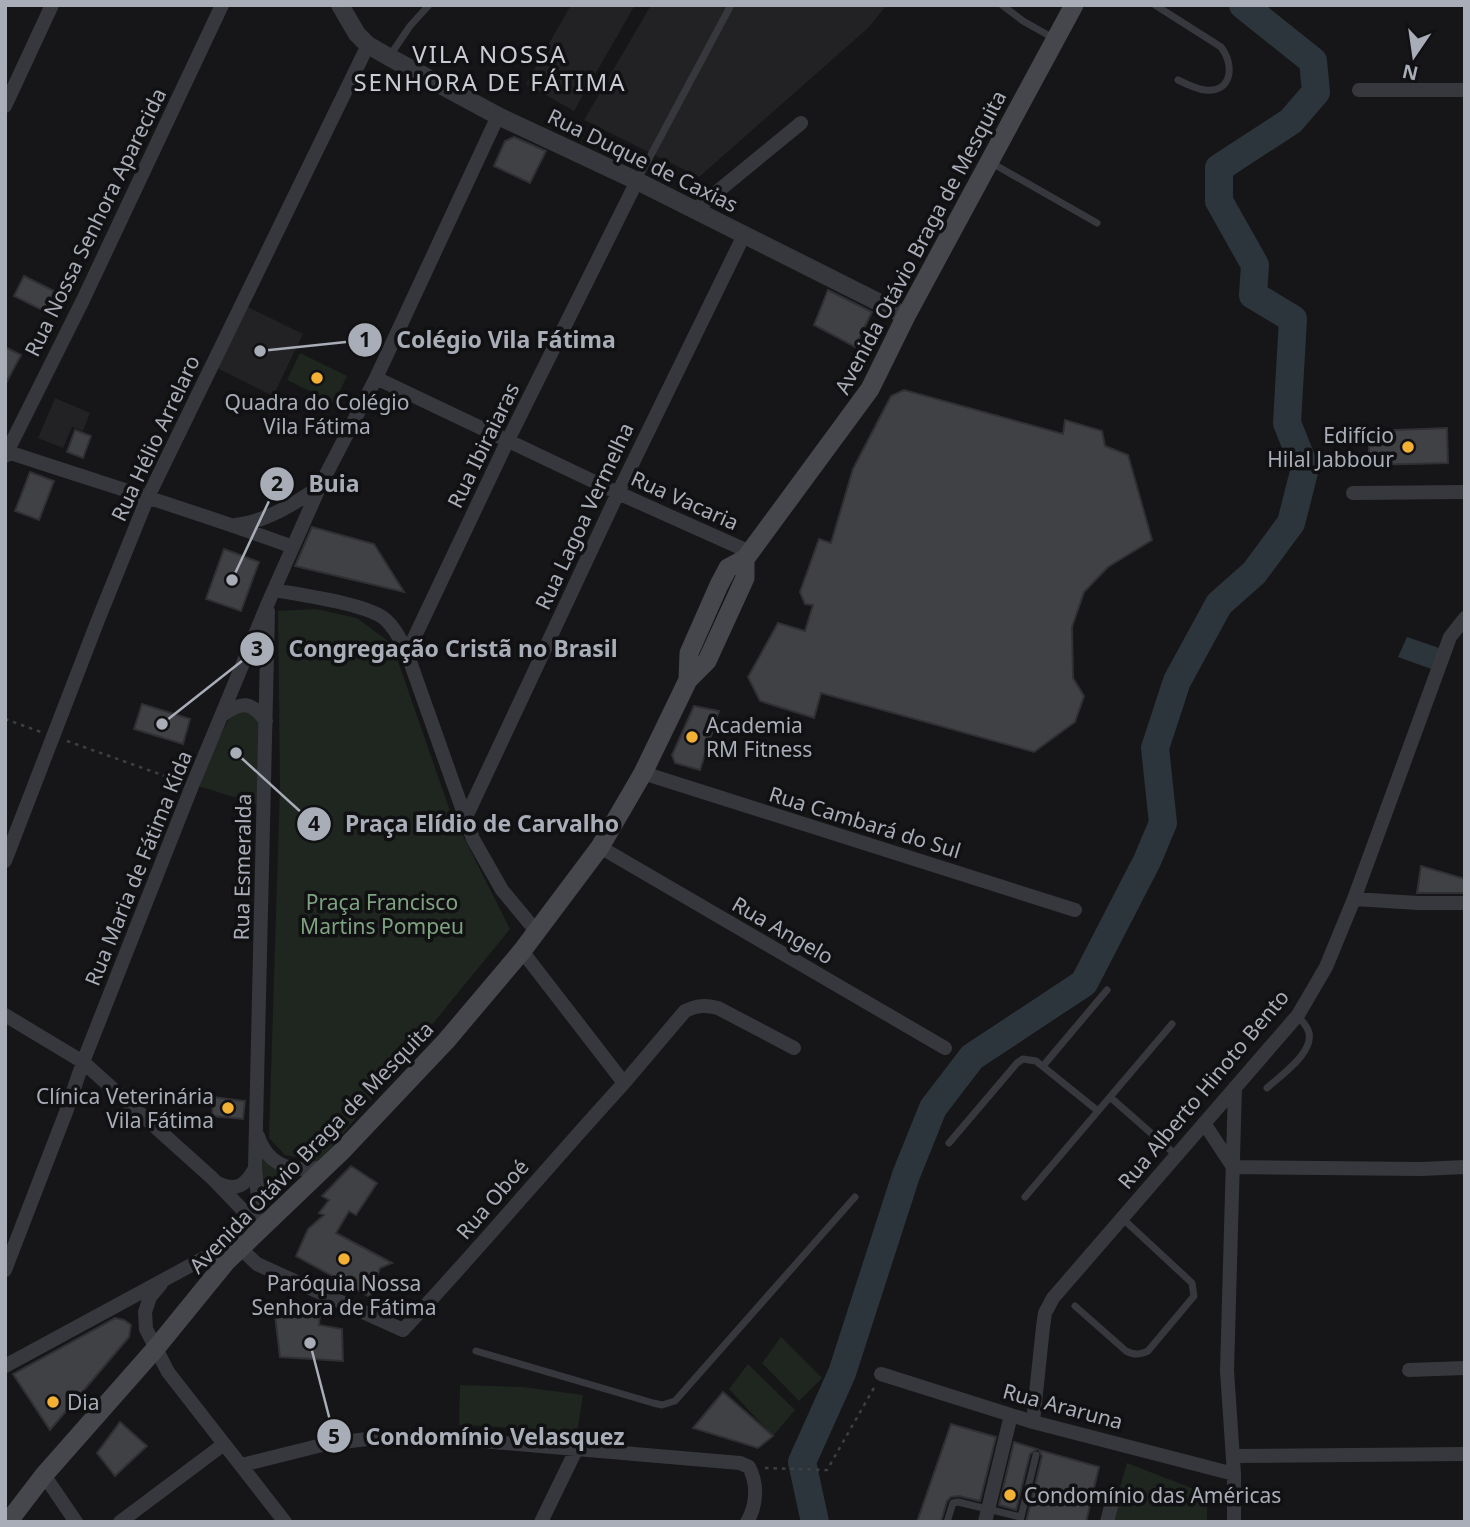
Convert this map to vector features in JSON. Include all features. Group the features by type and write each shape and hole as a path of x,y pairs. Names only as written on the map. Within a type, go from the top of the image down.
{"main road":[{"name":"Avenida Otávio Braga de Mesquita","path":"8,1522 44,1475 156,1348 226,1262 328,1166 446,1041 522,951 600,847 643,773 688,680 689,653 719,585 729,568 747,555 870,389 906,316 1074,5"}],"street":[{"path":"5,106 52,5"},
{"name":"Rua Nossa Senhora Aparecida","path":"6,453 89,287 222,5"},
{"name":"Rua Duque de Caxias","path":"340,5 350,25 368,45 389,57 498,116 637,181 906,316"},
{"name":"Rua Hélio Arrelaro","path":"5,861 147,499 368,45"},
{"path":"1359,90 1465,90"},
{"name":"Rua Maria de Fátima Kida","path":"5,1270 62,1124 83,1062 192,786 271,596 320,486 376,378 498,116"},
{"path":"695,210 801,123"},
{"name":"Rua Ibiraiaras","path":"407,653 508,440 637,181"},
{"name":"Rua Lagoa Vermelha","path":"466,817 618,493 744,235"},
{"name":"Rua Vacaria","path":"376,378 747,555"},
{"path":"6,453 234,525 293,547"},
{"path":"234,525 258,521 320,486"},
{"path":"1353,493 1465,492"},
{"path":"271,596 368,610 385,619 398,634 473,839 502,890 536,931"},
{"name":"Rua Esmeralda","path":"261,1229 255,1168 271,596"},
{"name":"Rua Alberto Hinoto Bento","path":"1033,1422 1043,1328 1048,1306 1298,1015 1326,967 1450,636 1465,618"},
{"path":"222,715 235,706 252,706 266,721"},
{"name":"Rua Cambará do Sul","path":"643,773 1075,910"},
{"name":"Rua Angelo","path":"600,847 945,1048"},
{"path":"1353,899 1465,903"},
{"path":"522,951 624,1083 685,1011 695,1006 718,1008 794,1048"},
{"path":"5,1015 83,1062 212,1178 261,1229"},
{"name":"Rua Oboé","path":"240,1248 257,1264 403,1330 624,1083"},
{"path":"1234,1522 1234,1474 1227,1370 1235,1087"},
{"path":"1204,1124 1233,1167"},
{"path":"257,1132 264,1151 281,1164 296,1170 328,1166"},
{"path":"1233,1167 1465,1167"},
{"path":"212,1178 228,1187 237,1188 244,1184 255,1168"},
{"path":"5,1366 227,1244 240,1248"},
{"path":"164,1280 150,1297 145,1312 146,1329 167,1372 285,1522"},
{"path":"1409,1370 1465,1368"},
{"name":"Rua Araruna","path":"881,1374 1033,1422 1234,1474"},
{"path":"987,1516 1011,1415"},
{"path":"242,1465 326,1444 384,1437 446,1438 577,1448 744,1465 755,1483 755,1498 747,1522"},
{"path":"120,1522 224,1444"},
{"path":"541,1522 577,1448"},
{"path":"1233,1457 1465,1454"},
{"path":"44,1475 76,1522"},
{"path":"1107,1522 1112,1502"}],"lane":[{"path":"389,57 410,26 429,5"},
{"path":"637,181 731,5"},
{"path":"1002,5 1023,21 1056,39"},
{"path":"1155,5 1221,47 1229,57 1228,78 1220,87 1206,91 1178,80"},
{"path":"989,162 1097,223"},
{"path":"1043,1066 1107,990"},
{"path":"1267,1088 1303,1055 1309,1045 1310,1032 1298,1015"},
{"path":"1025,1197 1172,1024"},
{"path":"949,1143 1023,1059 1030,1059 1043,1066 1098,1111"},
{"path":"1110,1097 1176,1155"},
{"path":"476,1351 653,1403 662,1405 674,1401 855,1197"},
{"path":"1075,1306 1126,1351 1142,1354 1194,1296 1192,1283 1121,1218"},
{"path":"947,1522 954,1503 987,1516 1020,1520 1036,1455"}],"path":[{"path":"5,719 192,786"},
{"path":"744,1465 827,1470 881,1374"}],"shaded area":[{"path":"571,5 635,5 574,111 526,84"},
{"path":"651,5 887,5 868,28 699,177 584,120"},
{"path":"248,307 303,334 273,396 217,368"},
{"path":"55,398 90,413 83,431 72,427 63,448 38,438"},
{"path":"1407,637 1445,650 1437,671 1398,657"}],"green space":[{"name":"Quadra do Colégio Vila Fátima","path":"300,353 347,376 334,403 287,380"},
{"name":"Praça Francisco Martins Pompeu","path":"316,609 357,618 392,644 449,808 510,929 320,1162 285,1155 269,1138 280,788 278,611"},
{"path":"241,706 261,722 262,806 195,785 234,709"},
{"path":"261,1155 288,1174 291,1180 265,1200 262,1192"},
{"path":"781,1337 822,1378 799,1401 762,1363"},
{"path":"748,1364 795,1410 773,1436 729,1389"},
{"path":"460,1385 523,1387 583,1395 577,1434 459,1425"},
{"path":"1127,1463 1207,1494 1207,1522 1110,1522"}],"building":[{"path":"514,137 546,151 530,183 494,166 505,141"},
{"path":"24,276 54,291 44,311 14,296"},
{"path":"828,290 872,312 855,347 814,325"},
{"path":"5,347 21,355 5,385"},
{"path":"904,390 1063,434 1065,420 1102,431 1105,446 1128,455 1152,540 1108,567 1084,592 1072,627 1073,678 1084,696 1075,722 1034,752 821,693 814,718 760,701 748,677 778,623 805,631 813,605 805,604 800,592 819,539 831,543 853,469 891,396"},
{"name":"Edifício Hilal Jabbour","path":"1447,428 1448,463 1369,465 1369,431"},
{"path":"75,430 91,436 83,458 67,452"},
{"path":"30,472 54,481 39,520 15,511"},
{"path":"312,527 374,544 404,592 295,566"},
{"path":"224,549 259,562 241,611 206,599"},
{"path":"142,704 190,719 183,744 134,729"},
{"path":"694,706 719,711 700,770 675,763 672,755"},
{"path":"1421,866 1465,879 1465,893 1417,893"},
{"name":"Clínica Veterinária Vila Fátima","path":"213,1097 245,1101 243,1119 212,1116"},
{"name":"Paróquia Nossa Senhora de Fátima","path":"351,1166 377,1183 356,1215 349,1211 336,1233 392,1263 380,1268 370,1297 296,1256 308,1229 324,1215 319,1213 329,1200 322,1196"},
{"path":"286,1301 320,1315 319,1325 342,1329 343,1361 280,1357 274,1307"},
{"name":"Dia","path":"115,1318 131,1325 129,1337 50,1430 13,1374"},
{"path":"723,1392 773,1436 758,1448 693,1428"},
{"path":"120,1422 147,1446 115,1476 97,1453"},
{"path":"951,1424 996,1437 980,1501 951,1497 947,1501 941,1522 917,1522"},
{"path":"1014,1442 1037,1449 1030,1454 1016,1510 999,1505"},
{"path":"1039,1450 1099,1467 1086,1522 1026,1522 1042,1456"}],"waterway":[{"path":"815,1522 802,1462 842,1373 906,1175 933,1108 972,1057 1084,983 1147,861 1163,823 1155,748 1177,681 1219,604 1254,573 1291,523 1305,468 1287,423 1293,319 1253,295 1255,265 1219,201 1219,168 1291,121 1316,92 1313,61 1243,5"}],"place":[{"name":"Colégio Vila Fátima","path":"260,351"},
{"name":"Quadra do Colégio Vila Fátima","path":"317,378"},
{"name":"Edifício Hilal Jabbour","path":"1408,447"},
{"name":"Buia","path":"232,580"},
{"name":"Congregação Cristã no Brasil","path":"162,724"},
{"name":"Academia RM Fitness","path":"692,737"},
{"name":"Praça Elídio de Carvalho","path":"236,753"},
{"name":"Clínica Veterinária Vila Fátima","path":"228,1108"},
{"name":"Paróquia Nossa Senhora de Fátima","path":"344,1259"},
{"name":"Condomínio Velasquez","path":"310,1343"},
{"name":"Dia","path":"53,1402"},
{"name":"Condomínio das Américas","path":"1010,1495"}],"district":[{"name":"VILA NOSSA SENHORA DE FÁTIMA","path":"490,67"}]}
